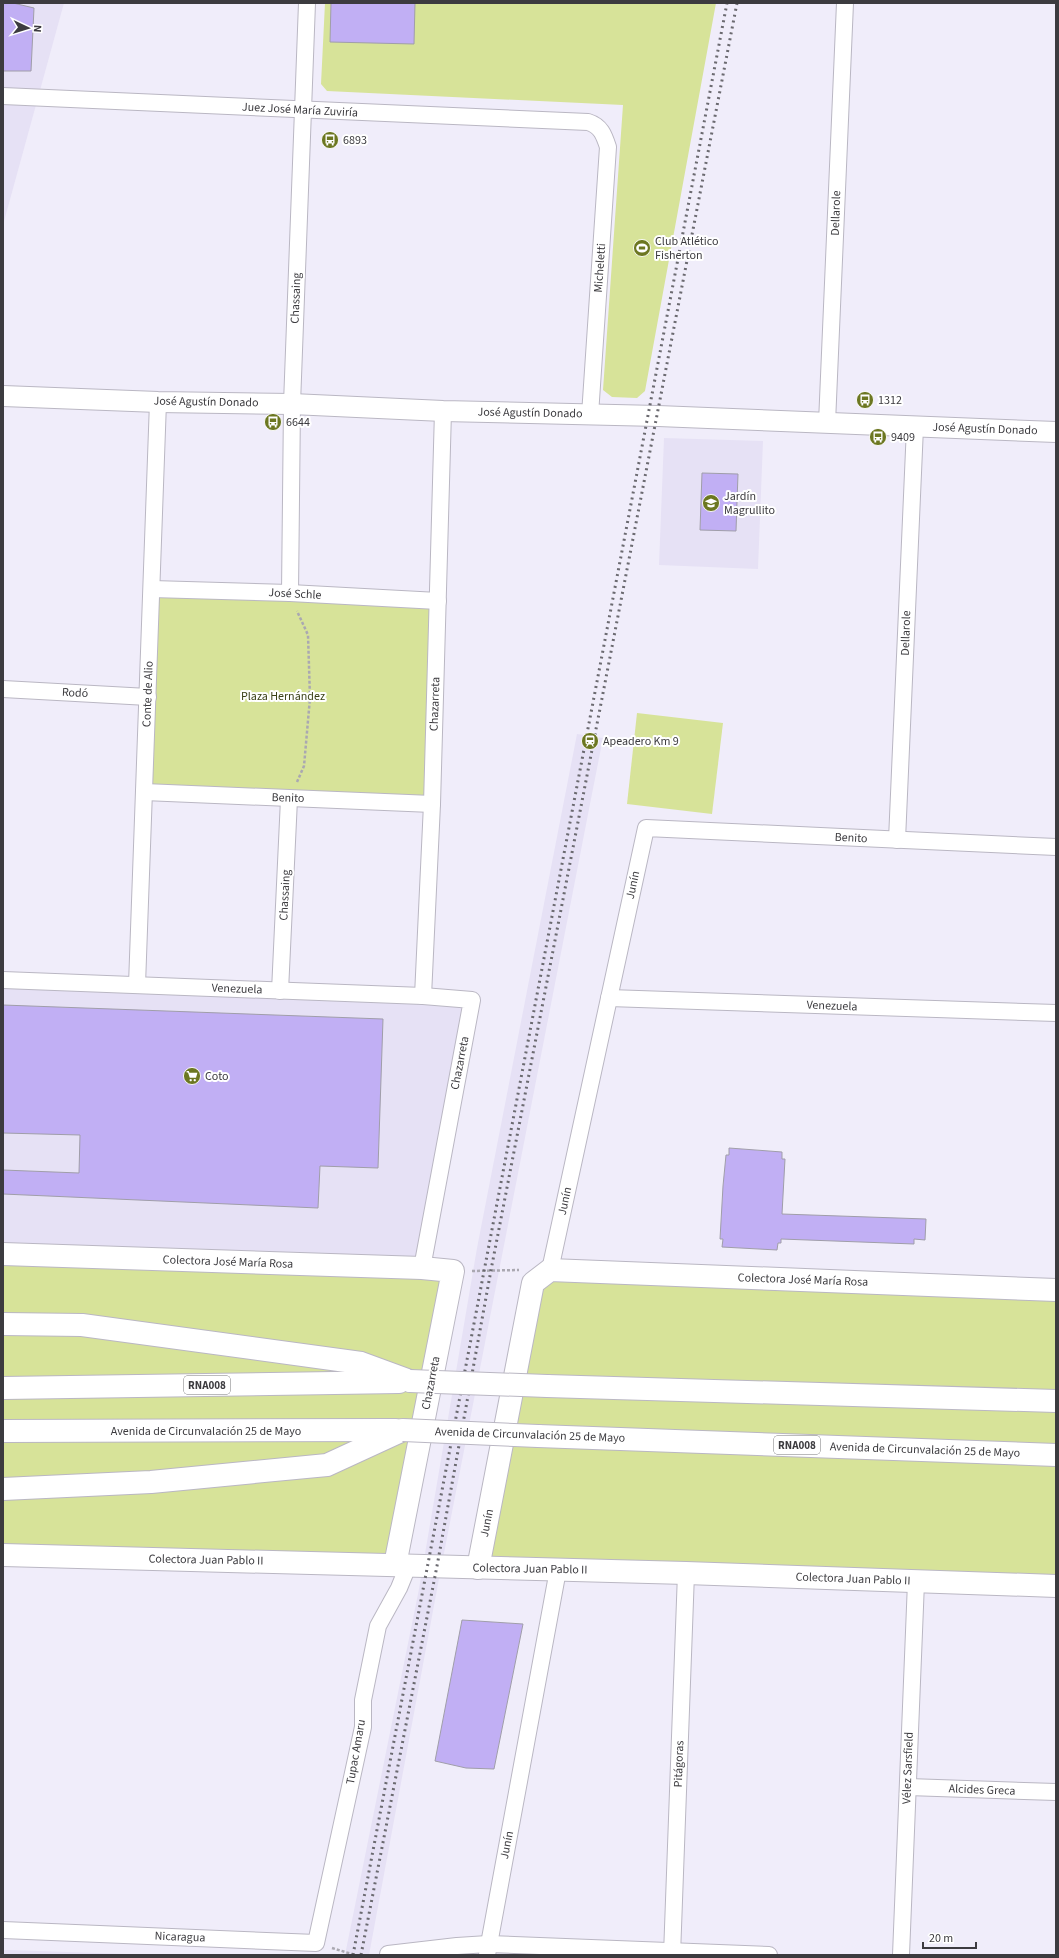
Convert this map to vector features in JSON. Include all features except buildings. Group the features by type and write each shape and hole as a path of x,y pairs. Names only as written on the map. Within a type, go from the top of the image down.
{"main road":[{"name":"Colectora José María Rosa","path":"3,1254 422,1268 454,1271"},
{"name":"Colectora José María Rosa","path":"550,1270 1056,1290"},
{"name":"Junín","path":"478,1568 533,1282 550,1270"},
{"name":"Chazarreta","path":"401,1565 454,1271"},
{"path":"3,1324 82,1325 197,1342 361,1362 410,1381"},
{"name":"RNA008","path":"3,1388 410,1381 1056,1401"},
{"path":"3,1489 151,1482 327,1465 403,1430"},
{"name":"Avenida de Circunvalación 25 de Mayo","path":"3,1431 403,1430 1056,1455"},
{"name":"Colectora Juan Pablo II","path":"3,1555 686,1573 1056,1586"}],"street":[{"name":"Chassaing","path":"290,593 292,404 307,3"},
{"name":"Dellarole","path":"827,423 845,3"},
{"name":"Juez José María Zuviría","path":"3,96 588,122 597,125"},
{"name":"Micheletti","path":"590,415 608,147 604,134 597,125"},
{"name":"José Agustín Donado","path":"3,396 158,402 292,404 442,411 1056,432"},
{"name":"Conte de Alio","path":"138,985 158,402"},
{"name":"Chazarreta","path":"423,996 432,804 442,411"},
{"name":"Dellarole","path":"897,840 915,426"},
{"name":"José Schle","path":"152,589 290,593 438,601"},
{"name":"Rodó","path":"3,689 148,697"},
{"name":"Benito","path":"144,792 432,804"},
{"name":"Chassaing","path":"280,991 289,798"},
{"name":"Benito","path":"646,828 1056,847"},
{"name":"Junín","path":"550,1270 646,828"},
{"name":"Venezuela","path":"3,980 423,996 472,1000"},
{"name":"Venezuela","path":"609,998 1056,1013"},
{"name":"Chazarreta","path":"422,1268 472,1000"},
{"name":"Tupac Amaru","path":"316,1943 363,1727 363,1700 378,1626 399,1588 401,1565"},
{"name":"Junín","path":"488,1950 558,1570"},
{"name":"Pitágoras","path":"672,1953 686,1573"},
{"name":"Vélez Sarsfield","path":"901,1955 916,1582"},
{"name":"Alcides Greca","path":"908,1787 1056,1792"},
{"name":"Nicaragua","path":"3,1930 288,1948 316,1943"},
{"path":"388,1954 457,1946 488,1950 769,1955"}],"path":[{"path":"289,798 304,766 310,698 308,635 290,593"},
{"path":"316,1943 355,1955"}],"shaded area":[{"path":"3,3 64,3 3,225"},
{"name":"Jardín Magrullito","path":"664,438 763,441 758,569 659,565"},
{"path":"577,734 603,738 438,1584 369,1955 345,1955 419,1589 477,1248"},
{"path":"3,980 472,1000 422,1268 3,1254"},
{"path":"3,1950 9,1950 155,1955 3,1955"}],"green space":[{"name":"Club Atlético Fisherton","path":"325,3 716,3 645,391 637,398 612,397 603,390 623,105 327,91 321,84"},
{"name":"Plaza Hernández","path":"152,589 438,601 432,804 144,792"},
{"path":"637,713 723,723 712,814 627,804"},
{"path":"3,1254 453,1271 395,1565 3,1555"},
{"path":"550,1270 1056,1290 1056,1586 478,1568 533,1283"}],"railway":[{"path":"353,1955 727,3"},
{"path":"361,1955 437,1566 491,1270 737,3"}],"place":[{"name":"6893","path":"330,140"},
{"name":"Club Atlético Fisherton","path":"642,248"},
{"name":"1312","path":"865,400"},
{"name":"6644","path":"273,422"},
{"name":"9409","path":"878,437"},
{"name":"Jardín Magrullito","path":"711,503"},
{"name":"Apeadero Km 9","path":"590,741"},
{"name":"Coto","path":"192,1076"}]}
